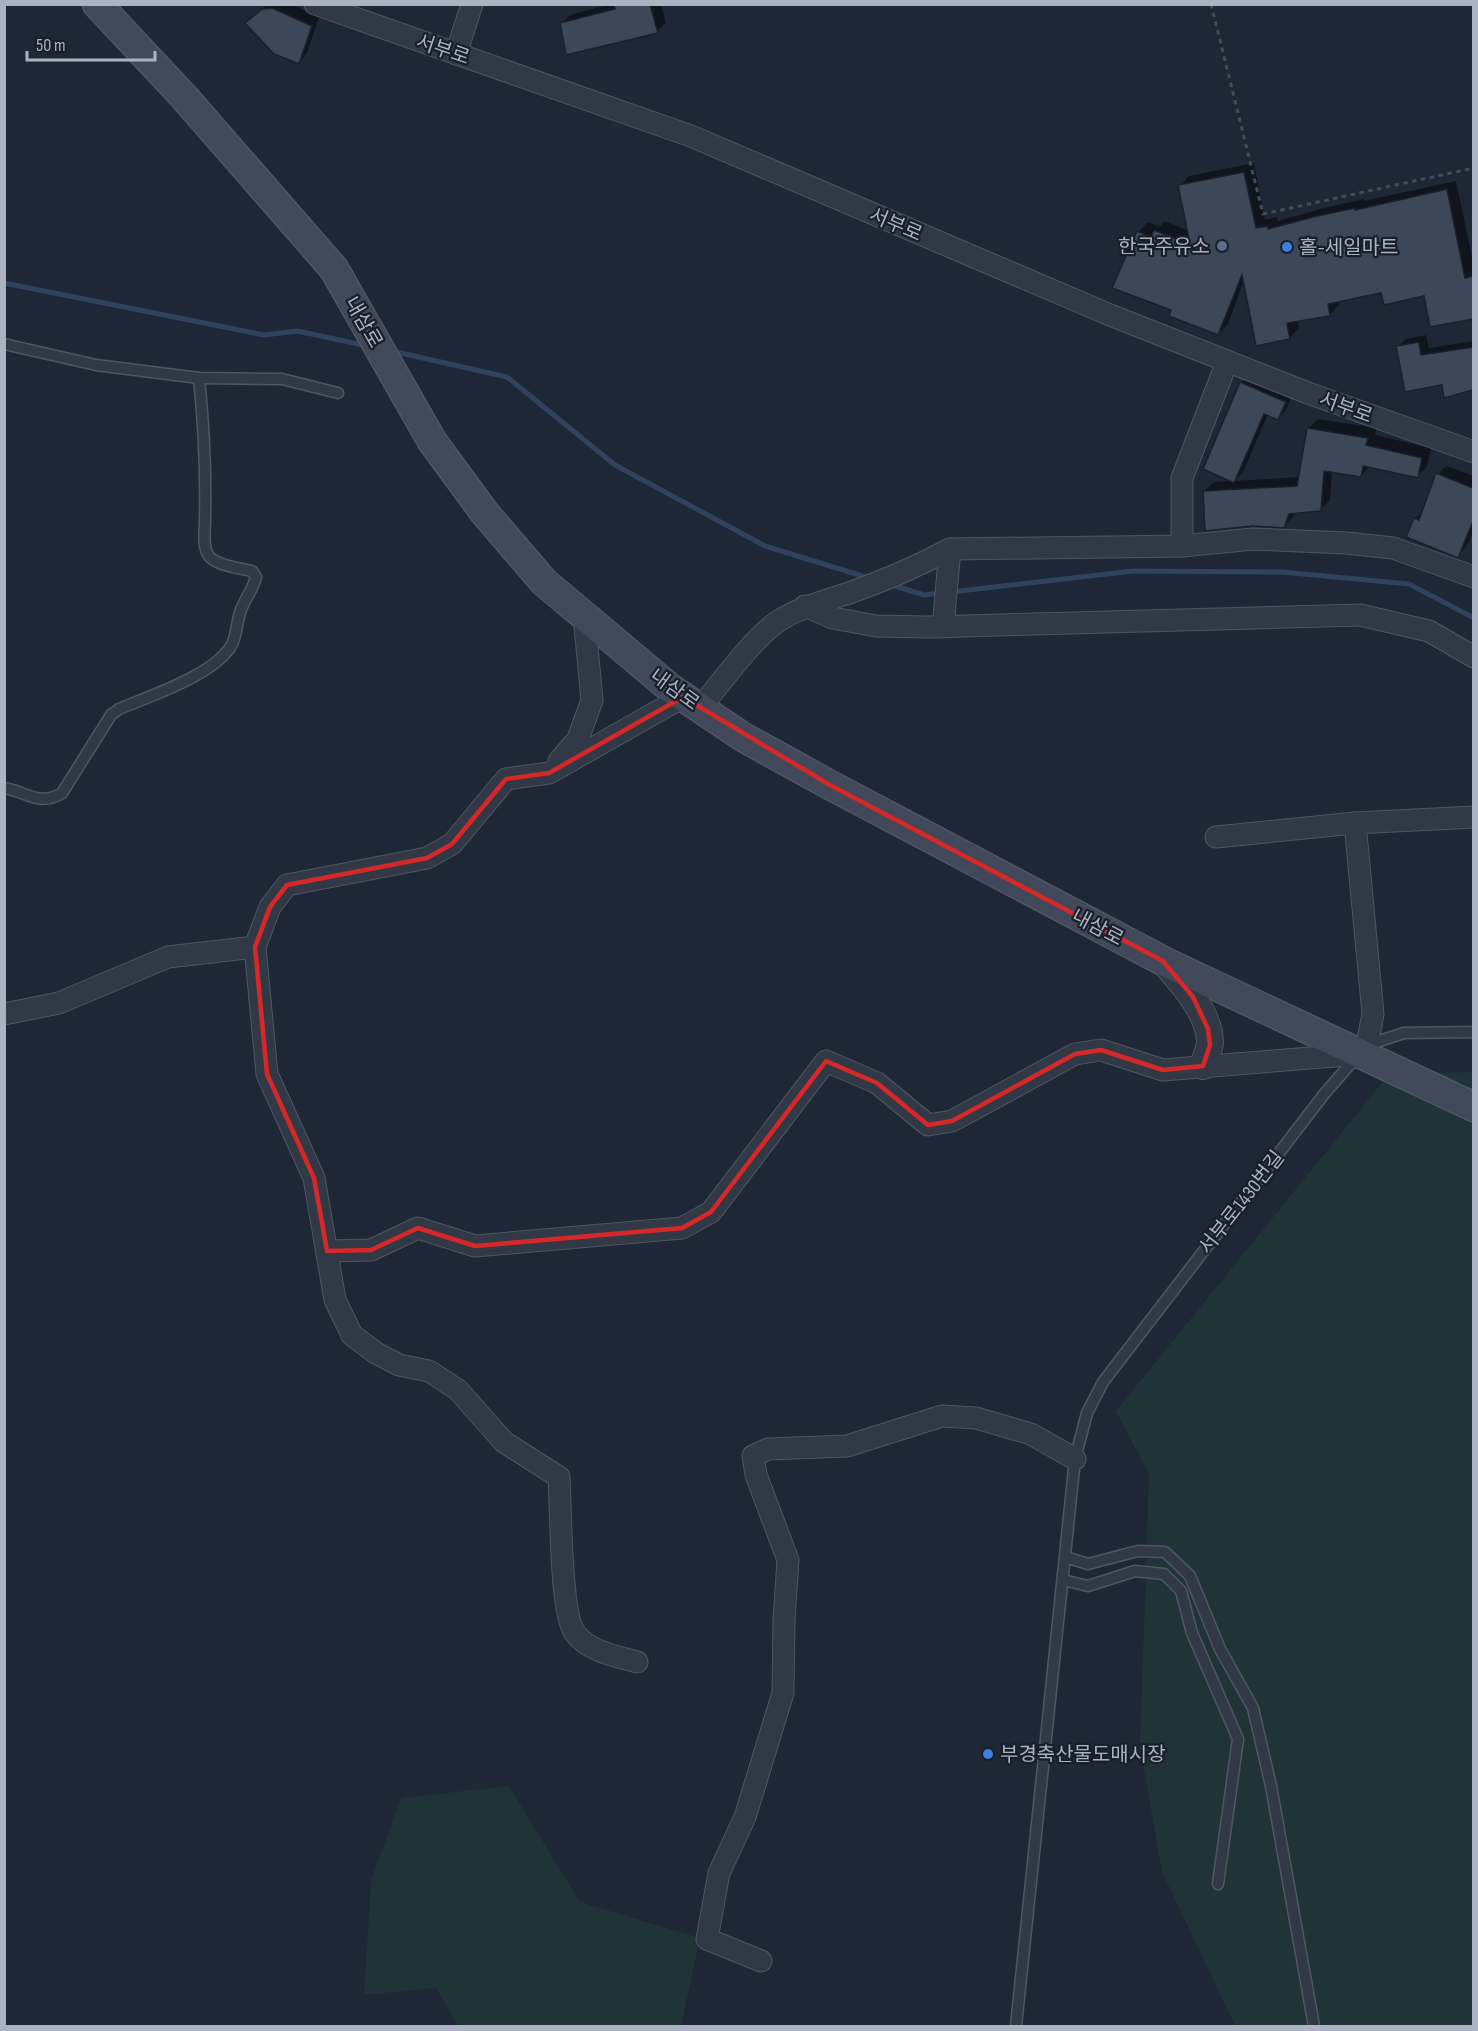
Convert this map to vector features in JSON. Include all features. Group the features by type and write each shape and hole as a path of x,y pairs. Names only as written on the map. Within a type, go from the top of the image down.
{"main road":[{"name":"내삼로","path":"109,7 334,269 432,441 484,512 544,582 691,703 743,737 830,785 1163,961 1363,1050 1473,1107"}],"street":[{"name":"서부로","path":"315,4 691,136 1098,311 1308,393 1473,452"},
{"path":"456,54 472,4"},
{"path":"1182,546 1182,478 1227,362"},
{"path":"637,1662 593,1649 574,1633 566,1609 560,1477 504,1442 458,1390 429,1371 399,1365 376,1353 352,1335 335,1300 314,1178 267,1074 255,947 270,907 287,885 427,858 452,844 506,779 549,773 691,703 773,626 805,606 849,593 950,554 1182,546 1253,539 1393,548 1473,577"},
{"path":"943,627 950,554"},
{"path":"805,606 833,618 876,626 943,627 1360,615 1429,632 1473,657"},
{"path":"549,773 578,739 592,700 584,616"},
{"path":"1216,837 1355,824 1473,817"},
{"path":"327,1251 371,1250 418,1228 475,1246 682,1228 711,1212 826,1061 876,1083 928,1125 952,1121 1075,1054 1101,1050 1163,1070 1363,1050 1373,1014 1355,824"},
{"path":"4,1014 59,1003 168,957 255,947"},
{"path":"1163,961 1193,997 1208,1029 1210,1045 1203,1066"},
{"path":"761,1961 707,1940 719,1874 745,1817 783,1693 783,1620 788,1560 756,1475 753,1456 768,1449 847,1446 942,1416 976,1418 1031,1434 1075,1460"}],"lane":[{"path":"4,344 96,365 199,378 282,379 338,393"},
{"path":"4,788 41,800 52,799 62,793 111,715 194,678 216,663 233,643 237,619 243,603 254,588 256,577 252,571 218,562 209,556 205,545 206,489 199,378"},
{"path":"1363,1050 1404,1033 1473,1032"},
{"name":"서부로1430번길","path":"1016,2026 1075,1460 1087,1413 1103,1382 1325,1093 1363,1050"},
{"path":"1065,1557 1088,1564 1138,1551 1165,1552 1190,1576 1220,1649 1253,1708 1271,1786 1314,2026"},
{"path":"1063,1580 1088,1586 1135,1571 1164,1574 1181,1591 1192,1633 1238,1739 1218,1884"}],"path":[{"path":"1211,4 1263,214 1473,168"}],"highlighted area":[{"path":"683,697 830,785 1163,961 1193,997 1208,1029 1210,1045 1203,1066 1163,1070 1101,1050 1075,1054 952,1121 928,1125 877,1083 826,1061 711,1212 682,1228 475,1246 418,1228 371,1250 327,1251 314,1178 267,1074 255,947 270,907 287,885 427,858 452,844 506,779 549,773"}],"green space":[{"path":"1473,1072 1473,2026 1235,2026 1162,1872 1140,1747 1149,1475 1116,1411 1389,1074"},
{"path":"509,1786 580,1902 700,1938 681,2026 458,2026 436,1988 364,1995 371,1880 401,1798"}],"building":[{"path":"614,4 650,4 658,33 566,55 560,23 615,9"},
{"path":"272,8 312,26 299,64 274,54 245,23 262,9"},
{"path":"1244,172 1256,228 1268,226 1268,229 1317,216 1355,208 1355,210 1447,189 1465,278 1473,276 1473,319 1430,327 1424,296 1384,305 1381,293 1328,304 1330,316 1287,323 1290,339 1256,346 1242,275 1218,335 1169,316 1171,310 1112,288 1137,231 1151,237 1154,230 1190,244 1178,185"},
{"path":"1419,342 1421,355 1473,347 1473,390 1444,398 1442,385 1405,392 1396,346"},
{"path":"1240,382 1286,402 1278,420 1264,414 1234,483 1203,469"},
{"path":"1307,428 1368,438 1366,445 1422,458 1418,478 1363,466 1361,477 1324,471 1321,511 1289,514 1284,528 1252,526 1205,531 1203,491 1297,486"},
{"path":"1436,473 1473,488 1473,521 1458,558 1406,537 1414,518 1419,520"}],"waterway":[{"path":"4,283 264,335 297,331 368,346"},
{"path":"392,351 507,377 615,465 765,546 869,578"},
{"path":"951,592 1133,571 1282,572 1409,584 1474,618"},
{"path":"889,584 924,595 941,593"}],"place":[{"name":"한국주유소","path":"1222,246"},
{"name":"홀-세일마트","path":"1287,247"},
{"name":"부경축산물도매시장","path":"988,1754"}]}
